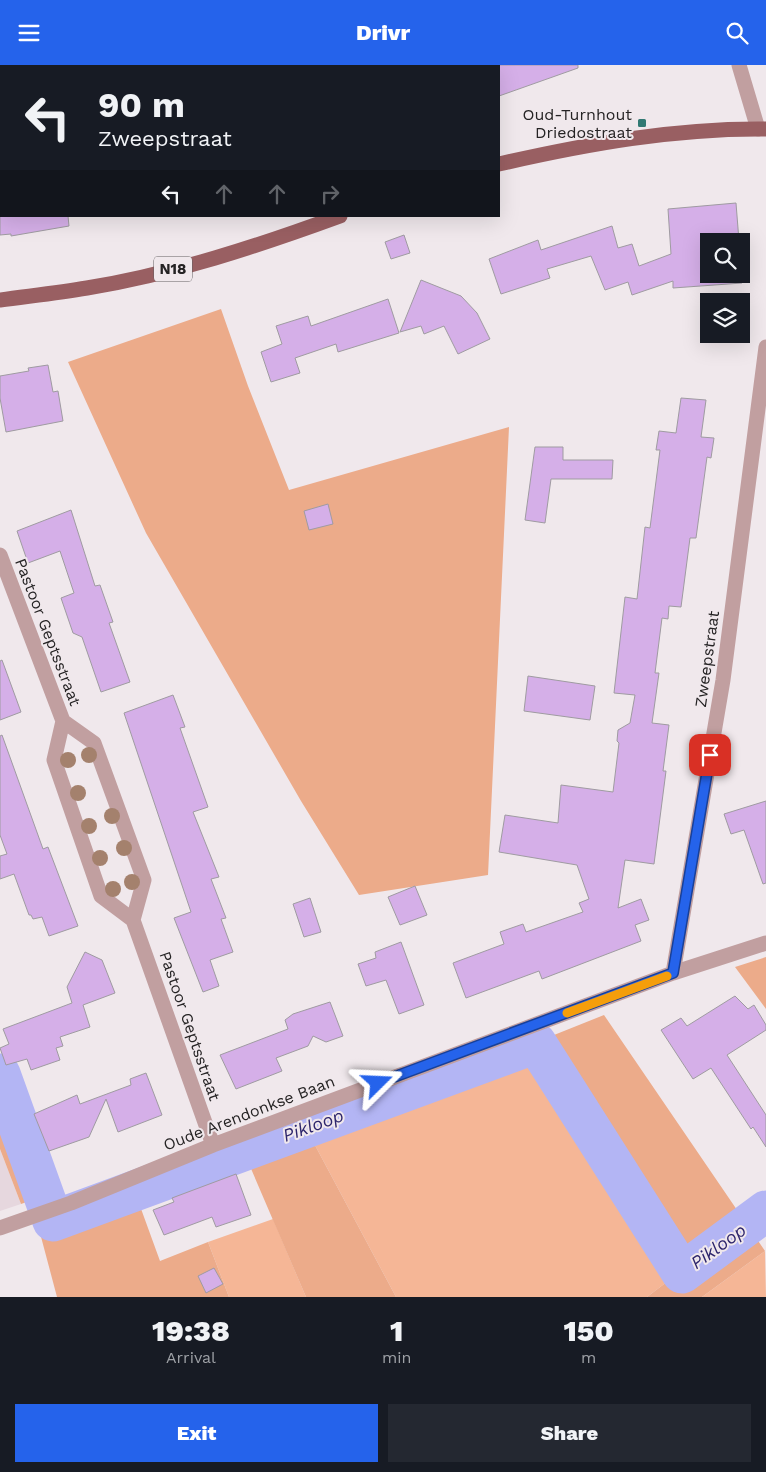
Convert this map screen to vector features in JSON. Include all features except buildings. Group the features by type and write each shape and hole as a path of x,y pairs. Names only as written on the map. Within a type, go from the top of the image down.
{"main road":[{"path":"500,164 614,140 713,130 762,129"},
{"name":"N18","path":"0,299 88,288 174,269 280,238 337,217"}],"street":[{"path":"739,65 762,129"},
{"name":"Zweepstraat","path":"673,973 723,680 766,347"},
{"name":"Pastoor Geptsstraat","path":"0,555 63,721 54,761 101,895 133,920 213,1145"},
{"name":"Pastoor Geptsstraat","path":"63,721 94,743 144,880 133,920"},
{"name":"Oude Arendonkse Baan","path":"0,1228 71,1203 213,1145 673,973 766,943"}],"shaded area":[{"path":"221,309 248,386 289,490 509,427 488,875 359,895 301,801 146,533 68,362"},
{"path":"766,957 766,1009 735,967"},
{"path":"604,1015 765,1251 702,1297 647,1297 672,1278 524,1057 549,1037"},
{"path":"524,1057 672,1278 647,1297 396,1297 309,1134"},
{"path":"0,1074 44,1196 21,1204 0,1149"},
{"path":"309,1134 396,1297 306,1297 246,1157"},
{"path":"0,1149 21,1204 0,1211"},
{"path":"136,1195 160,1261 208,1242 229,1297 57,1297 40,1233"},
{"path":"273,1219 306,1297 229,1297 208,1242"},
{"path":"765,1251 766,1297 702,1297"}],"waterway":[{"name":"Pikloop","path":"0,1074 53,1221 536,1043 682,1273 766,1211"}],"slow traffic":[{"path":"567,1013 667,976"}],"place":[{"name":"Oud-Turnhout Driedostraat","path":"642,123"}],"route":[{"path":"378,1083 673,973 710,755"}]}
